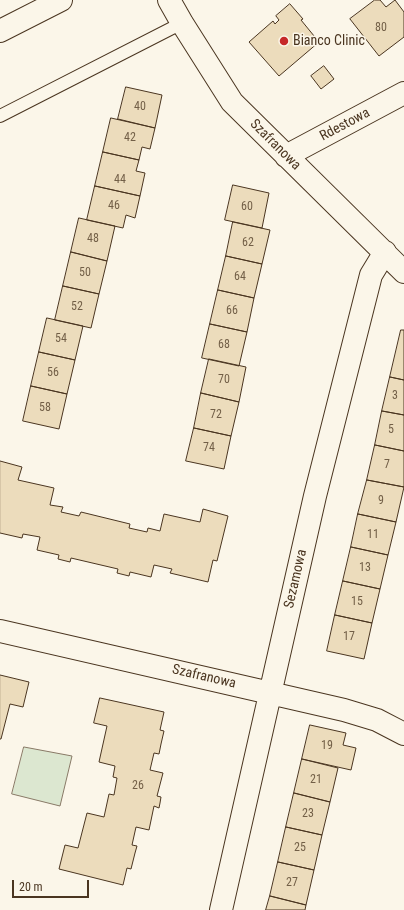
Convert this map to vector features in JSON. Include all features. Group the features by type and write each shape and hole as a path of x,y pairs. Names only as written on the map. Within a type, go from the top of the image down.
{"street":[{"path":"0,31 61,0"},
{"name":"Szafranowa","path":"169,0 232,102 404,272"},
{"name":"Rdestowa","path":"286,156 404,94"},
{"name":"Sezamowa","path":"221,910 315,496 371,275 385,252"},
{"name":"Szafranowa","path":"0,631 271,692 344,710 378,720 404,734"}],"lane":[{"path":"0,116 182,23"}],"green space":[{"path":"24,747 72,756 60,806 12,794"}],"building":[{"path":"375,0 380,0 386,7 395,0 404,12 404,37 379,56 350,19"},
{"path":"290,4 303,19 301,20 319,42 279,76 249,42 273,21 275,24 279,20 276,16"},
{"path":"324,66 334,79 321,89 311,76"},
{"path":"126,87 162,95 155,128 118,119"},
{"path":"111,118 155,128 150,149 142,147 139,160 103,152"},
{"path":"103,152 139,160 136,171 145,173 140,196 95,186"},
{"path":"233,185 269,193 262,228 225,220"},
{"path":"95,186 140,196 135,218 126,215 123,228 87,220"},
{"path":"79,218 115,226 107,261 71,252"},
{"path":"233,222 270,230 262,264 226,256"},
{"path":"71,252 107,261 99,294 63,286"},
{"path":"226,256 262,264 254,298 218,290"},
{"path":"63,286 99,294 91,328 55,320"},
{"path":"218,290 254,298 247,332 210,324"},
{"path":"47,318 83,326 75,360 39,352"},
{"path":"210,324 247,332 239,366 202,358"},
{"path":"401,330 404,330 404,380 390,377"},
{"path":"39,352 75,360 67,394 31,386"},
{"path":"209,359 246,367 239,402 201,393"},
{"path":"390,377 404,380 404,415 382,411"},
{"path":"31,386 67,394 59,429 23,421"},
{"path":"201,393 239,402 231,436 194,428"},
{"path":"382,411 404,415 404,451 375,445"},
{"path":"194,428 231,436 224,469 186,461"},
{"path":"375,445 404,451 404,487 367,480"},
{"path":"0,461 22,467 18,480 54,488 50,505 63,507 61,512 79,516 81,512 130,524 129,528 147,532 148,528 160,531 164,514 200,522 203,509 228,516 217,561 213,560 208,582 170,573 172,569 154,565 151,577 130,572 129,576 117,573 118,569 71,558 70,562 58,559 59,555 37,550 40,537 23,534 22,538 0,533"},
{"path":"367,480 404,487 396,522 358,514"},
{"path":"358,514 396,522 388,555 351,547"},
{"path":"351,547 388,555 380,589 343,581"},
{"path":"343,581 380,589 372,623 335,615"},
{"path":"335,615 372,623 364,659 327,651"},
{"path":"0,675 29,682 23,707 10,704 1,739 0,739"},
{"path":"100,698 164,712 160,730 164,731 159,754 154,753 150,770 163,773 157,796 161,797 159,808 154,806 149,830 136,827 132,845 137,846 131,869 127,868 123,885 59,869 65,845 78,848 87,813 104,817 109,794 114,795 117,778 113,777 115,766 99,762 107,726 94,723"},
{"path":"310,725 346,733 343,745 356,748 351,770 302,759"},
{"path":"302,759 338,768 330,802 294,793"},
{"path":"294,793 330,802 322,835 286,827"},
{"path":"286,827 322,835 314,870 278,862"},
{"path":"278,862 314,870 306,905 270,896"},
{"path":"270,896 306,905 305,910 266,910"}],"place":[{"name":"Bianco Clinic","path":"284,41"}]}
